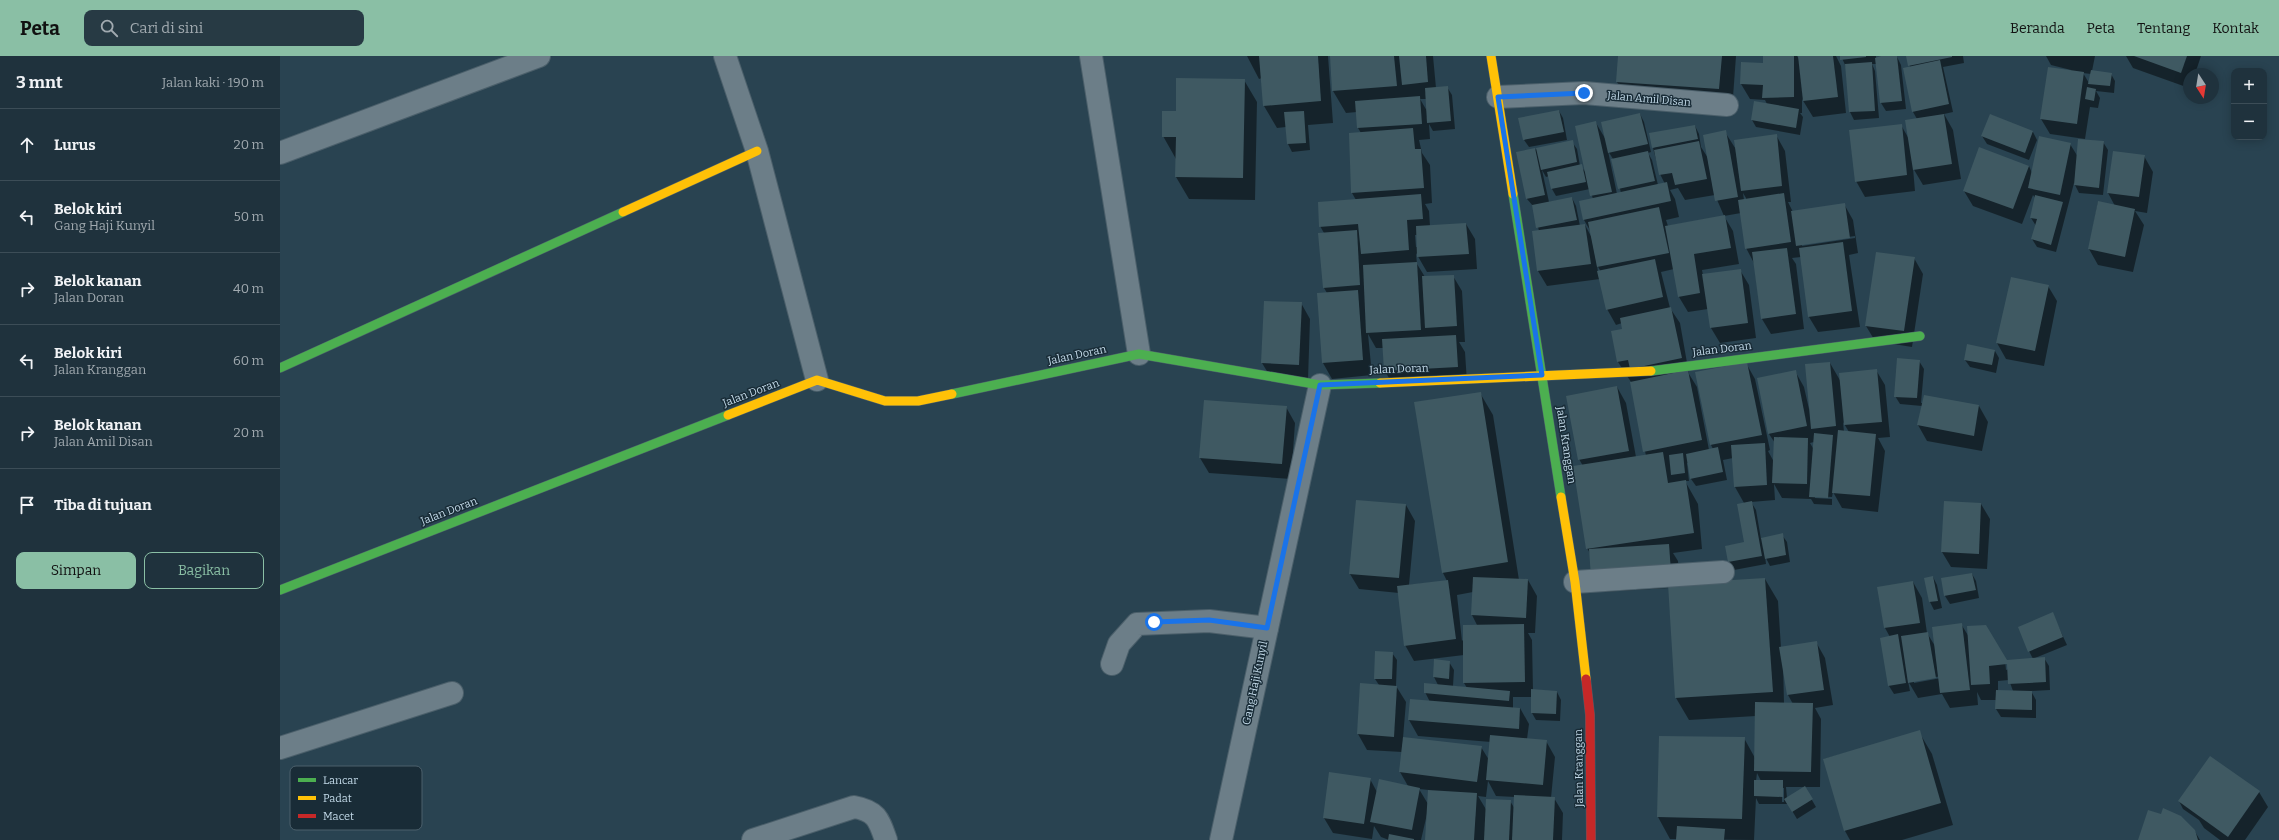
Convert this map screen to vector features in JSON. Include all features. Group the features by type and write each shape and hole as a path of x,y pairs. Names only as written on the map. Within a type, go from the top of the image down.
{"street":[{"path":"280,153 539,56"},
{"path":"725,56 757,151 817,380"},
{"path":"1092,56 1139,354"},
{"name":"Jalan Kranggan","path":"1491,56 1575,582 1590,715 1592,840"},
{"name":"Jalan Amil Disan","path":"1498,97 1584,93 1728,105"},
{"path":"280,368 757,151"},
{"name":"Jalan Doran","path":"280,590 817,380 885,401 918,401 1139,354 1320,385 1641,372 1920,336"},
{"name":"Gang Haji Kunyil","path":"1221,840 1320,385"},
{"path":"1575,582 1723,572"},
{"path":"1112,664 1119,644 1137,624 1209,620 1267,628"},
{"path":"280,748 452,693"},
{"path":"753,840 854,807 867,809 878,818 886,840"}],"building":[{"path":"1259,56 1318,56 1321,101 1263,106"},
{"path":"1330,56 1394,56 1397,86 1332,91"},
{"path":"1399,56 1426,56 1428,82 1402,85"},
{"path":"1618,56 1722,56 1719,89 1616,82"},
{"path":"1763,56 1794,56 1794,97 1762,98 1763,85 1740,84 1741,62 1763,63"},
{"path":"1798,56 1833,56 1838,97 1803,101"},
{"path":"1840,56 1866,56 1866,57 1840,60"},
{"path":"1881,56 1897,56 1902,101 1880,103 1875,58"},
{"path":"1906,56 1952,56 1952,57 1908,66"},
{"path":"2134,56 2187,56 2181,73"},
{"path":"1940,60 1949,104 1912,112 1903,68"},
{"path":"1872,62 1875,111 1849,112 1845,64"},
{"path":"2048,67 2084,72 2077,124 2040,119"},
{"path":"2091,70 2112,73 2110,86 2088,84"},
{"path":"1176,78 1245,79 1243,178 1175,177 1176,137 1162,137 1162,111 1176,111"},
{"path":"1448,86 1451,121 1427,123 1425,88"},
{"path":"2087,87 2096,89 2094,101 2085,99"},
{"path":"1420,96 1422,124 1357,128 1355,101"},
{"path":"1754,101 1799,109 1796,128 1751,120"},
{"path":"1559,110 1564,132 1523,140 1518,118"},
{"path":"1304,111 1306,143 1287,144 1284,112"},
{"path":"1640,113 1648,144 1608,153 1601,122"},
{"path":"1944,114 1952,164 1913,170 1905,120"},
{"path":"1990,114 2033,131 2025,153 1981,136"},
{"path":"1596,121 1612,192 1590,196 1575,126"},
{"path":"1902,124 1907,175 1855,182 1849,130"},
{"path":"1695,125 1698,139 1652,148 1649,133"},
{"path":"1413,128 1415,149 1421,149 1424,188 1351,193 1349,133"},
{"path":"1726,130 1738,197 1715,201 1703,135"},
{"path":"1777,134 1782,186 1741,191 1734,140"},
{"path":"2039,136 2071,143 2060,195 2028,188"},
{"path":"2078,139 2104,141 2099,188 2074,185"},
{"path":"1573,140 1577,162 1541,170 1536,148"},
{"path":"1699,141 1707,179 1675,185 1672,173 1659,175 1654,150"},
{"path":"1979,147 2029,166 2013,209 1963,191"},
{"path":"1535,148 1545,195 1526,199 1516,152"},
{"path":"1648,151 1655,181 1618,189 1611,159"},
{"path":"2113,151 2145,155 2139,197 2107,193"},
{"path":"1582,164 1586,182 1551,189 1547,172"},
{"path":"1667,182 1671,201 1583,220 1579,201"},
{"path":"1784,193 1791,242 1745,249 1738,200"},
{"path":"1421,194 1423,219 1407,220 1409,250 1361,254 1358,224 1319,227 1318,202"},
{"path":"2035,195 2063,202 2051,245 2031,239 2037,219 2030,218"},
{"path":"1572,197 1577,220 1536,228 1532,205"},
{"path":"2098,201 2135,209 2125,257 2088,249"},
{"path":"1845,203 1850,238 1796,246 1791,211"},
{"path":"1659,207 1669,253 1597,267 1588,222"},
{"path":"1725,215 1731,248 1694,254 1700,293 1678,297 1665,226"},
{"path":"1466,223 1469,254 1417,257 1416,226"},
{"path":"1585,224 1591,264 1537,271 1532,231"},
{"path":"1357,230 1360,285 1323,288 1318,233"},
{"path":"1843,242 1852,311 1808,317 1799,248"},
{"path":"1787,248 1796,314 1761,319 1752,252"},
{"path":"1876,252 1915,257 1904,331 1865,326"},
{"path":"1655,259 1663,297 1606,310 1597,271"},
{"path":"1417,262 1421,330 1366,333 1363,265"},
{"path":"1741,269 1748,323 1710,328 1702,274"},
{"path":"1454,275 1457,326 1425,328 1422,276"},
{"path":"2011,277 2049,285 2035,351 1996,343"},
{"path":"1358,290 1363,360 1322,363 1317,293"},
{"path":"1264,301 1302,302 1299,365 1261,363"},
{"path":"1671,307 1682,358 1630,369 1628,360 1617,362 1611,331 1622,329 1620,318"},
{"path":"1456,335 1458,367 1384,371 1382,339"},
{"path":"1967,344 1995,350 1992,365 1964,360"},
{"path":"1897,358 1920,360 1917,398 1894,397"},
{"path":"1747,362 1762,435 1710,445 1695,372"},
{"path":"1830,362 1836,426 1811,429 1805,364"},
{"path":"1877,369 1882,422 1844,425 1839,373"},
{"path":"1688,370 1702,440 1643,452 1630,382"},
{"path":"1796,370 1807,426 1768,434 1757,378"},
{"path":"1617,386 1629,451 1578,460 1566,396"},
{"path":"1481,392 1508,562 1442,573 1414,402"},
{"path":"1924,395 1979,405 1974,436 1917,425"},
{"path":"1204,400 1287,406 1282,464 1199,458"},
{"path":"1838,430 1876,434 1870,496 1832,493"},
{"path":"1814,433 1833,435 1828,498 1809,497"},
{"path":"1774,437 1808,438 1807,484 1772,483"},
{"path":"1765,443 1767,485 1734,487 1731,445"},
{"path":"1718,447 1723,472 1690,479 1686,454"},
{"path":"1663,452 1668,483 1686,480 1694,533 1586,549 1573,466"},
{"path":"1683,453 1685,473 1671,475 1669,455"},
{"path":"1356,500 1406,504 1399,578 1349,574"},
{"path":"1752,501 1762,556 1728,562 1725,546 1744,542 1737,504"},
{"path":"1944,501 1981,503 1979,554 1941,552"},
{"path":"1783,533 1786,555 1765,559 1761,538"},
{"path":"1669,544 1671,572 1591,577 1589,549"},
{"path":"1972,573 1976,590 1944,596 1941,578"},
{"path":"1933,576 1938,601 1929,602 1924,578"},
{"path":"1473,577 1528,579 1526,618 1471,615"},
{"path":"1765,578 1773,692 1675,698 1668,584"},
{"path":"1448,580 1456,639 1404,646 1397,586"},
{"path":"1913,581 1920,623 1884,628 1877,587"},
{"path":"2053,612 2063,637 2028,652 2018,627"},
{"path":"1962,623 1970,690 1940,693 1932,627"},
{"path":"1524,624 1525,682 1463,683 1463,625"},
{"path":"1986,625 2007,660 2045,657 2046,682 2008,684 2007,664 1989,666 1990,684 1971,685 1967,626"},
{"path":"1928,632 1936,678 1908,683 1901,636"},
{"path":"1898,634 1906,683 1888,686 1880,638"},
{"path":"1817,641 1824,690 1787,695 1779,647"},
{"path":"1375,651 1393,652 1392,679 1374,679"},
{"path":"1434,659 1450,661 1449,679 1433,677"},
{"path":"1360,683 1397,686 1394,737 1357,734"},
{"path":"1424,683 1510,691 1509,701 1424,693"},
{"path":"1531,689 1557,691 1556,714 1531,713"},
{"path":"1996,690 2032,691 2032,710 1995,709"},
{"path":"1410,699 1520,708 1519,729 1408,720"},
{"path":"1755,702 1813,703 1811,772 1754,771"},
{"path":"1920,730 1941,803 1844,831 1823,759"},
{"path":"1490,735 1547,740 1543,785 1486,780"},
{"path":"1659,736 1745,737 1742,819 1657,817"},
{"path":"1403,737 1482,746 1477,782 1399,772"},
{"path":"2210,756 2260,791 2228,837 2178,801"},
{"path":"1329,772 1371,778 1364,824 1323,818"},
{"path":"1379,779 1420,788 1412,830 1370,822"},
{"path":"1754,780 1783,780 1783,797 1754,796"},
{"path":"1805,786 1813,799 1792,812 1784,799"},
{"path":"1428,790 1477,793 1474,840 1425,840"},
{"path":"1514,795 1555,797 1553,840 1512,840"},
{"path":"1486,799 1511,800 1509,840 1484,840"},
{"path":"2163,808 2181,816 2195,830 2198,840 2138,840 2148,810 2161,814"},
{"path":"1677,826 1725,829 1724,840 1676,840"},
{"path":"1389,834 1414,839 1414,840 1388,840"}],"traffic: fast":[{"path":"1513,194 1561,497"},
{"path":"280,368 623,212"},
{"path":"1651,371 1920,336"},
{"path":"952,394 1139,354 1320,385 1380,383"},
{"path":"280,590 728,415"}],"traffic: slow":[{"path":"1491,56 1513,194"},
{"path":"623,212 757,151"},
{"path":"1380,383 1651,371"},
{"path":"728,415 817,380 885,401 918,401 952,394"},
{"path":"1561,497 1575,582 1586,679"}],"traffic: jam":[{"path":"1586,679 1590,715 1591,840"}],"route":[{"path":"1154,622 1209,620 1267,628 1320,385 1542,375 1498,97 1584,93"}]}
